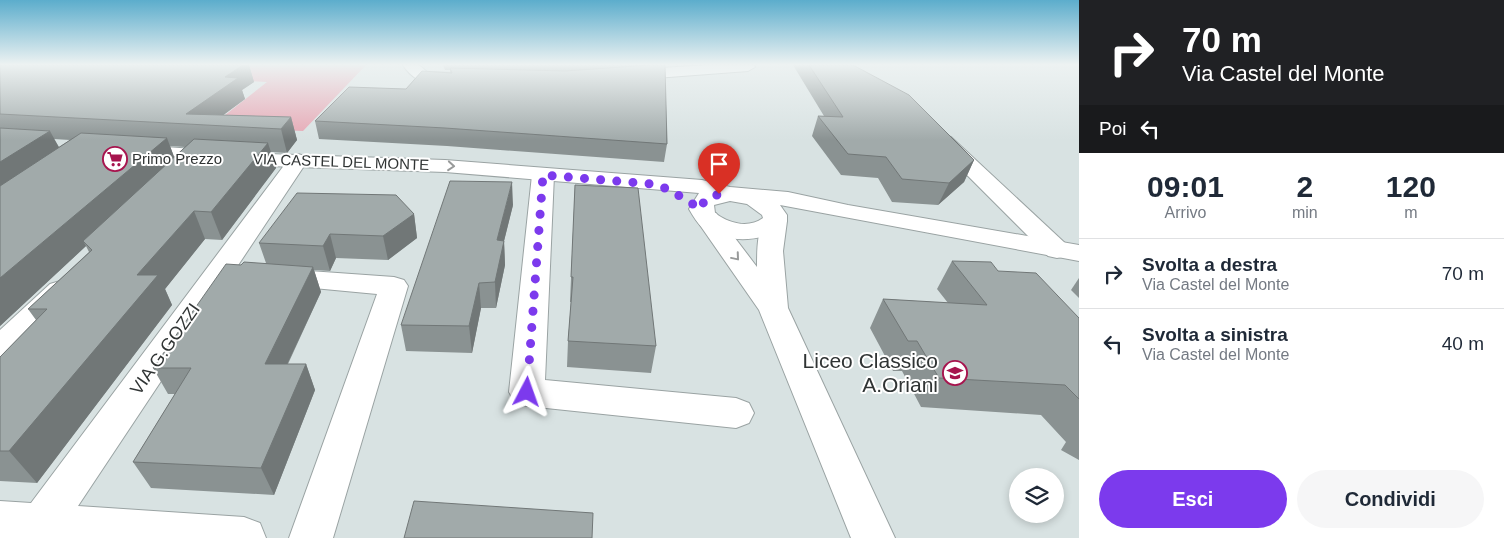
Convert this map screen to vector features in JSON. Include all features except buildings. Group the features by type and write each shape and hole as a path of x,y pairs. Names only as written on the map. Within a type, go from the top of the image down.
{"street":[{"path":"932,130 1068,251"},
{"name":"VIA CASTEL DEL MONTE","path":"116,150 445,166 702,187 763,202 771,208 775,215 775,221"},
{"path":"177,176 198,155"},
{"name":"VIA G.GOZZI","path":"37,531 298,160"},
{"path":"543,175 527,392 736,413"},
{"name":"VIA CASTEL DEL MONTE","path":"652,184 668,189 725,228 750,232 762,230 775,221 800,213 821,211 848,212"},
{"name":"VIA CASTEL DEL MONTE","path":"704,214 704,201 710,197 735,194 788,199 848,212 1068,251"},
{"path":"704,214 773,308 873,538"},
{"path":"773,308 770,251 775,221"},
{"path":"0,349 78,272"},
{"path":"217,274 394,286 311,538"},
{"path":"0,521 37,531 244,538"}],"shaded area":[{"path":"257,90 342,90 303,131 210,127"}],"place":[{"name":"Primo Prezzo","path":"115,159"},
{"name":"Liceo Classico A.Oriani","path":"955,373"}],"route":[{"path":"527,392 543,175 652,184 668,189 701,209 704,201 719,194"}]}
